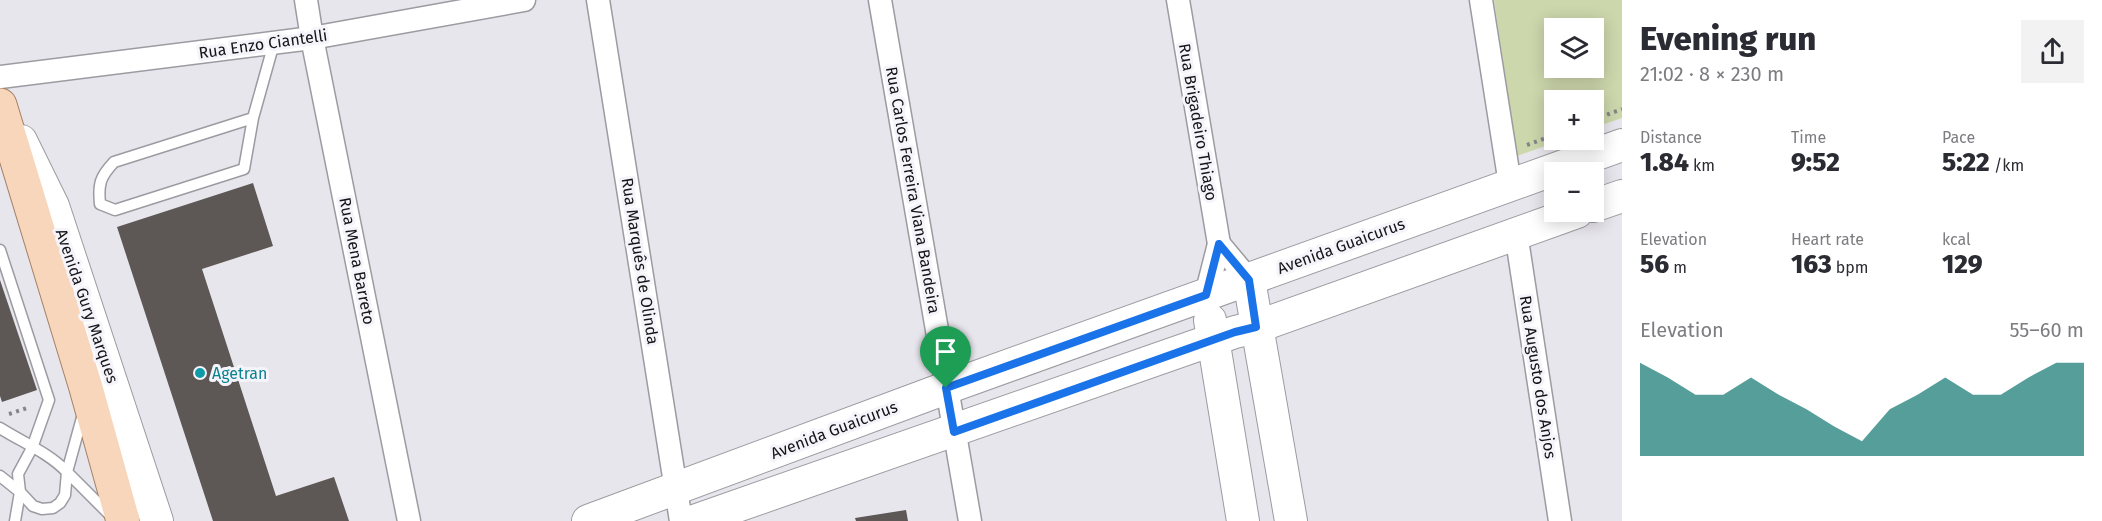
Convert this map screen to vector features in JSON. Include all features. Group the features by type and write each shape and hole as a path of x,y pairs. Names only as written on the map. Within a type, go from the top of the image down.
{"main road":[{"name":"Avenida Gury Marques","path":"0,98 53,206 157,521"},
{"name":"Avenida Gury Marques","path":"0,105 86,388 123,521"},
{"name":"Avenida Guaicurus","path":"588,521 946,388 1622,145"},
{"path":"1604,202 1622,196"},
{"path":"694,521 1256,327 1548,222"},
{"path":"1249,280 1291,521"},
{"path":"1206,295 1243,521"}],"street":[{"path":"296,0 312,38"},
{"name":"Rua Mena Barreto","path":"306,0 409,521"},
{"name":"Rua Enzo Ciantelli","path":"0,77 312,38 524,0"},
{"name":"Rua Marquês de Olinda","path":"598,0 681,521"},
{"name":"Rua Carlos Ferreira Viana Bandeira","path":"880,0 970,521"},
{"name":"Rua Brigadeiro Thiago","path":"1178,0 1219,244 1206,295"},
{"path":"1481,0 1510,184"},
{"name":"Rua Augusto dos Anjos","path":"1516,233 1560,521"},
{"path":"1219,244 1249,280"}],"lane":[{"path":"253,118 114,162 102,174 99,191 100,204 115,210 244,170 253,118 274,42"},
{"path":"0,249 49,400 32,448 18,474 20,492 15,521"},
{"path":"0,476 33,506 53,508 60,503 65,495 68,472 82,419 86,388"},
{"path":"0,428 58,462 116,521"}],"path":[{"path":"1604,116 1622,109"}],"green space":[{"path":"1494,0 1622,0 1622,118 1604,124 1604,90 1544,90 1544,146 1517,156"}],"building":[{"name":"Agetran","path":"253,183 273,246 202,269 276,496 334,477 349,521 213,521 117,227"},
{"path":"0,280 37,390 2,402 0,396"},
{"path":"906,510 908,521 856,521 855,518"}],"place":[{"name":"Agetran","path":"200,373"}],"route":[{"path":"1219,244 1249,280 1256,327 1235,332 954,432 946,388 1206,295 1219,244"}]}
